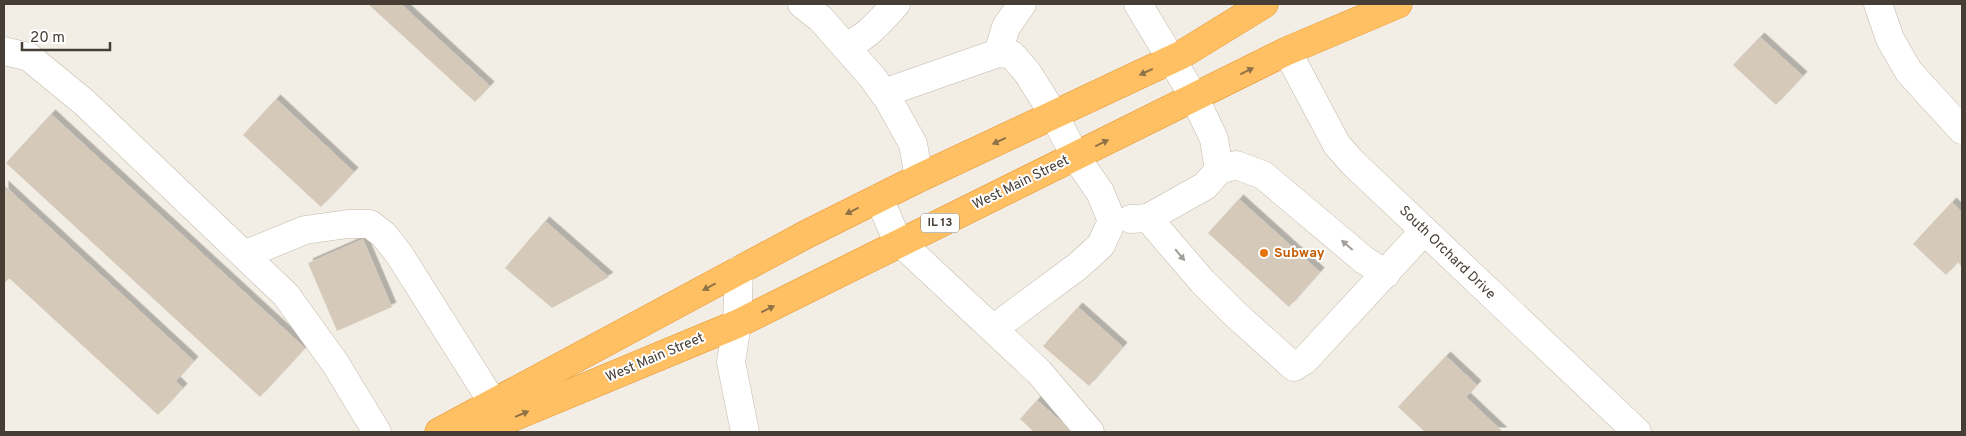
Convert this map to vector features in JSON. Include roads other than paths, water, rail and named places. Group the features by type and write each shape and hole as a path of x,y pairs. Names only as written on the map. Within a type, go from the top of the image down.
{"highway":[{"path":"439,432 740,270 879,198 1171,60 1264,4"},
{"name":"West Main Street","path":"477,432 737,324 1287,51 1398,4"}],"street":[{"path":"802,4 821,19 884,93 913,144 919,178"},
{"path":"845,46 858,41 870,32 896,4"},
{"path":"998,53 1006,27 1022,4"},
{"path":"1138,4 1194,97 1214,139 1219,170"},
{"path":"1878,4 1890,39 1909,72 1962,130"},
{"path":"4,51 29,58 85,103 286,295 335,363 377,432"},
{"name":"South Orchard Drive","path":"1287,51 1337,145 1424,231 1637,432"},
{"path":"884,93 998,53 1012,55 1027,72 1054,115 1076,156 1100,192 1112,220 1102,244 1078,266 992,329"},
{"path":"1112,220 1148,218 1205,186 1219,170 1236,165 1250,169 1263,176 1364,260 1386,274"},
{"path":"879,198 900,243 1055,390 1090,432"},
{"path":"1148,218 1202,281 1235,314 1294,366 1305,360 1424,231"},
{"path":"244,255 305,230 348,224 370,224 384,235 399,254 493,403"},
{"path":"740,270 737,324 731,362 745,432"}],"place":[{"name":"Subway","path":"1264,253"}]}
